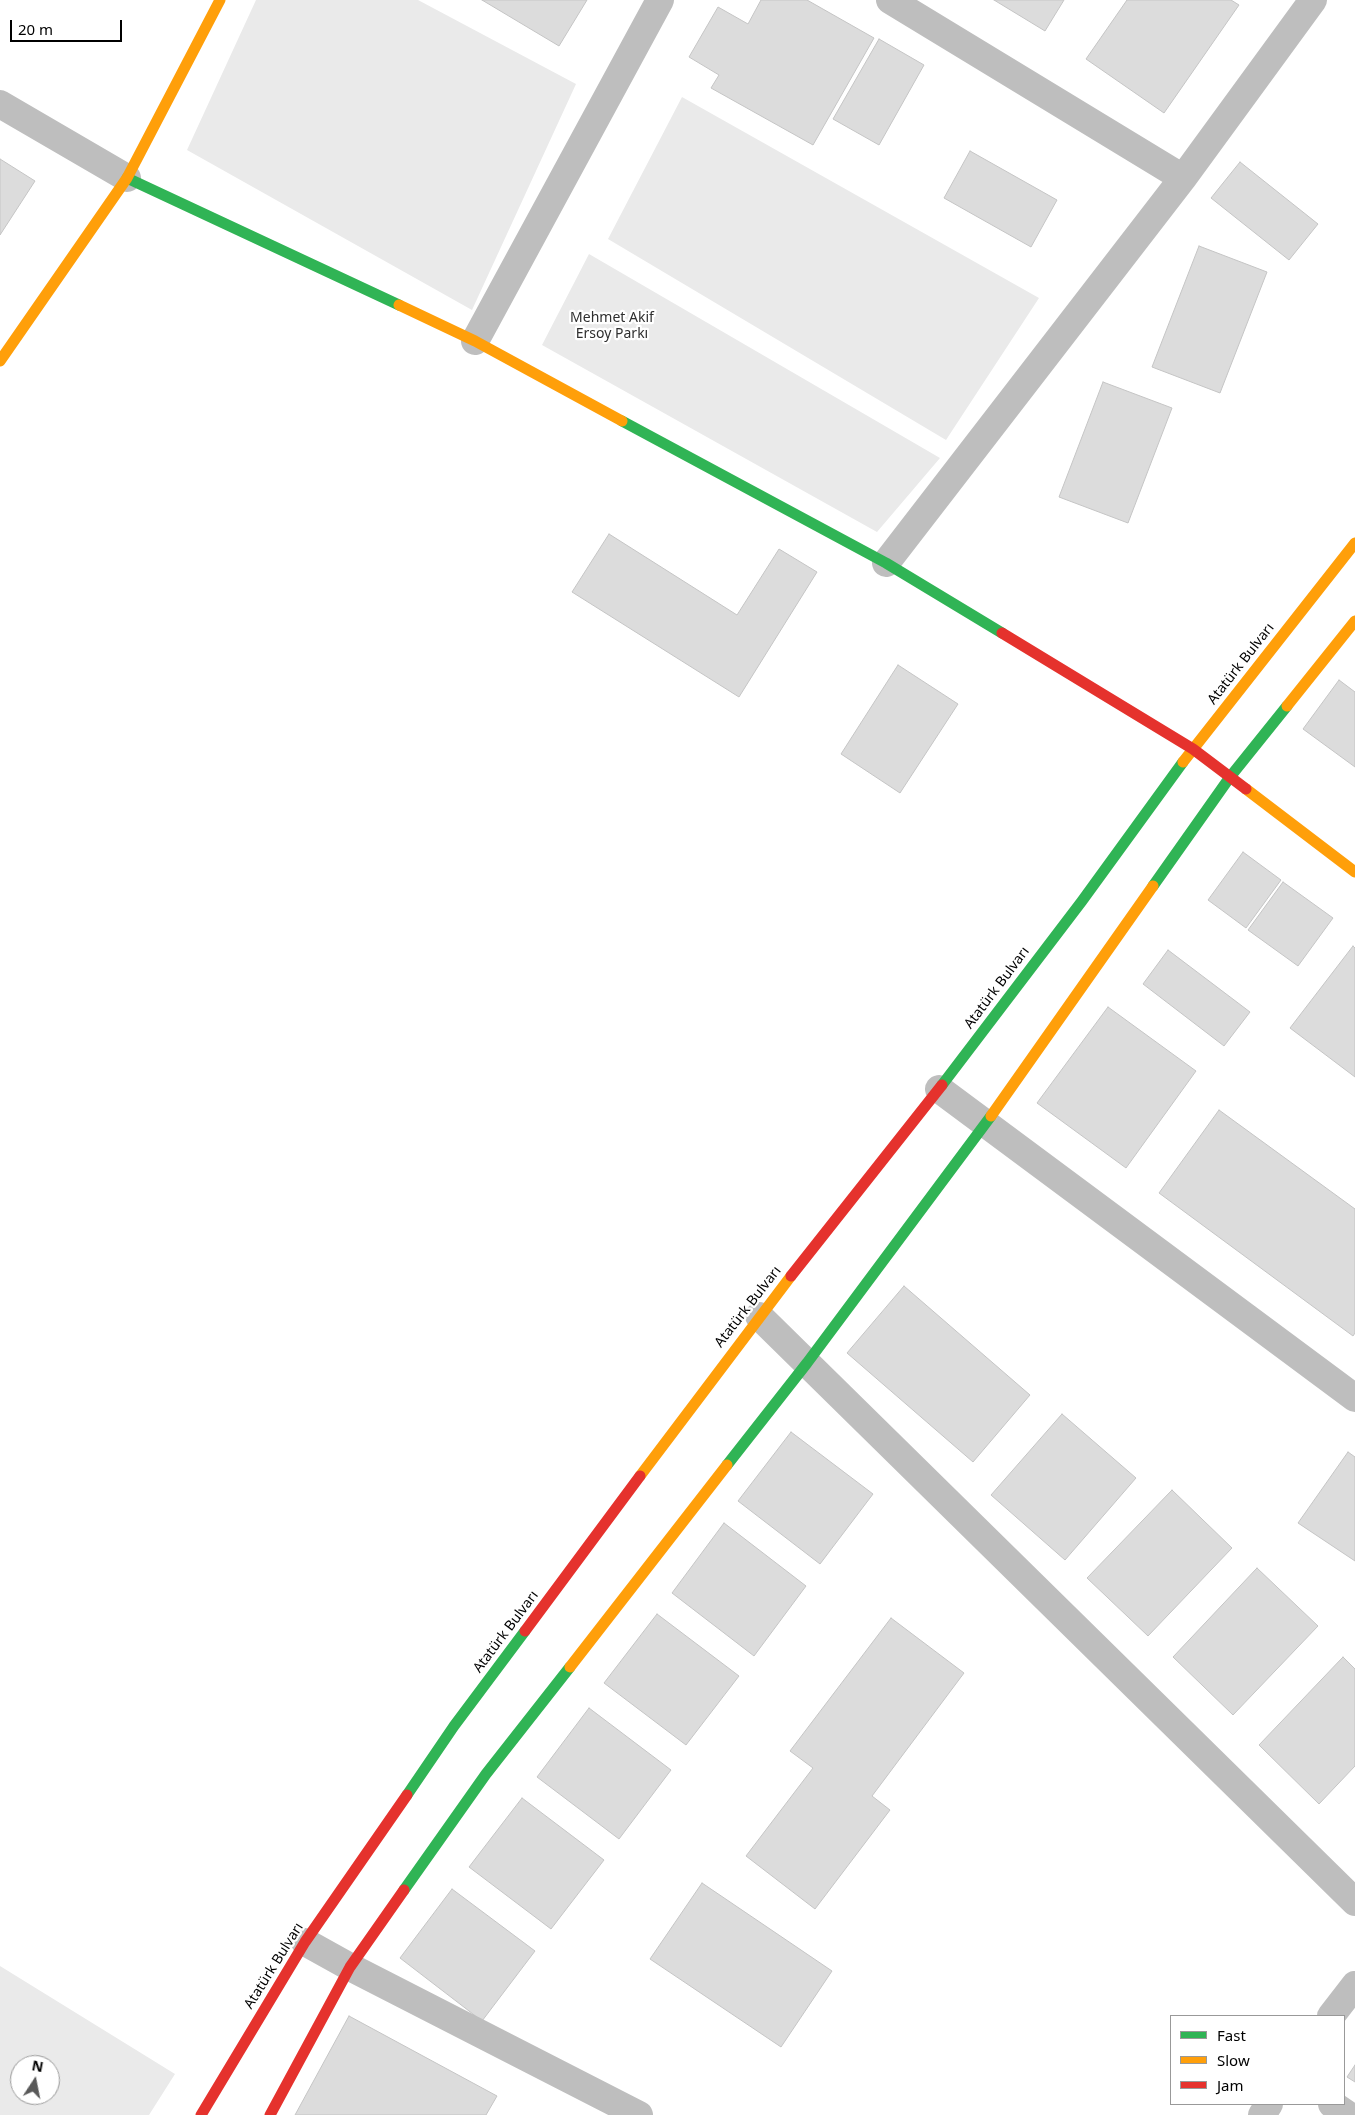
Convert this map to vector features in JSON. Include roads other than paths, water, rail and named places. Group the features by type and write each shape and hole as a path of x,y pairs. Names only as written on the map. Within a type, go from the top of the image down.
{"main road":[{"path":"0,361 127,178 220,0"},
{"path":"127,178 474,341 886,563 1193,749 1355,872"},
{"name":"Atatürk Bulvarı","path":"201,2115 306,1942 454,1726 759,1316 939,1089 1082,901 1193,749 1355,543"},
{"path":"270,2115 350,1968 486,1774 807,1363 985,1125 1230,777 1355,621"}],"street":[{"path":"474,341 660,0"},
{"path":"890,0 1183,178"},
{"path":"886,563 1183,178 1313,0"},
{"path":"0,104 127,178"},
{"path":"939,1089 1355,1398"},
{"path":"759,1316 1355,1902"},
{"path":"306,1942 350,1968 639,2115"},
{"path":"1332,2015 1355,1985"},
{"path":"1333,2105 1348,2115"}],"park label":[{"name":"Mehmet Akif Ersoy Parkı","path":"612,326"}]}
